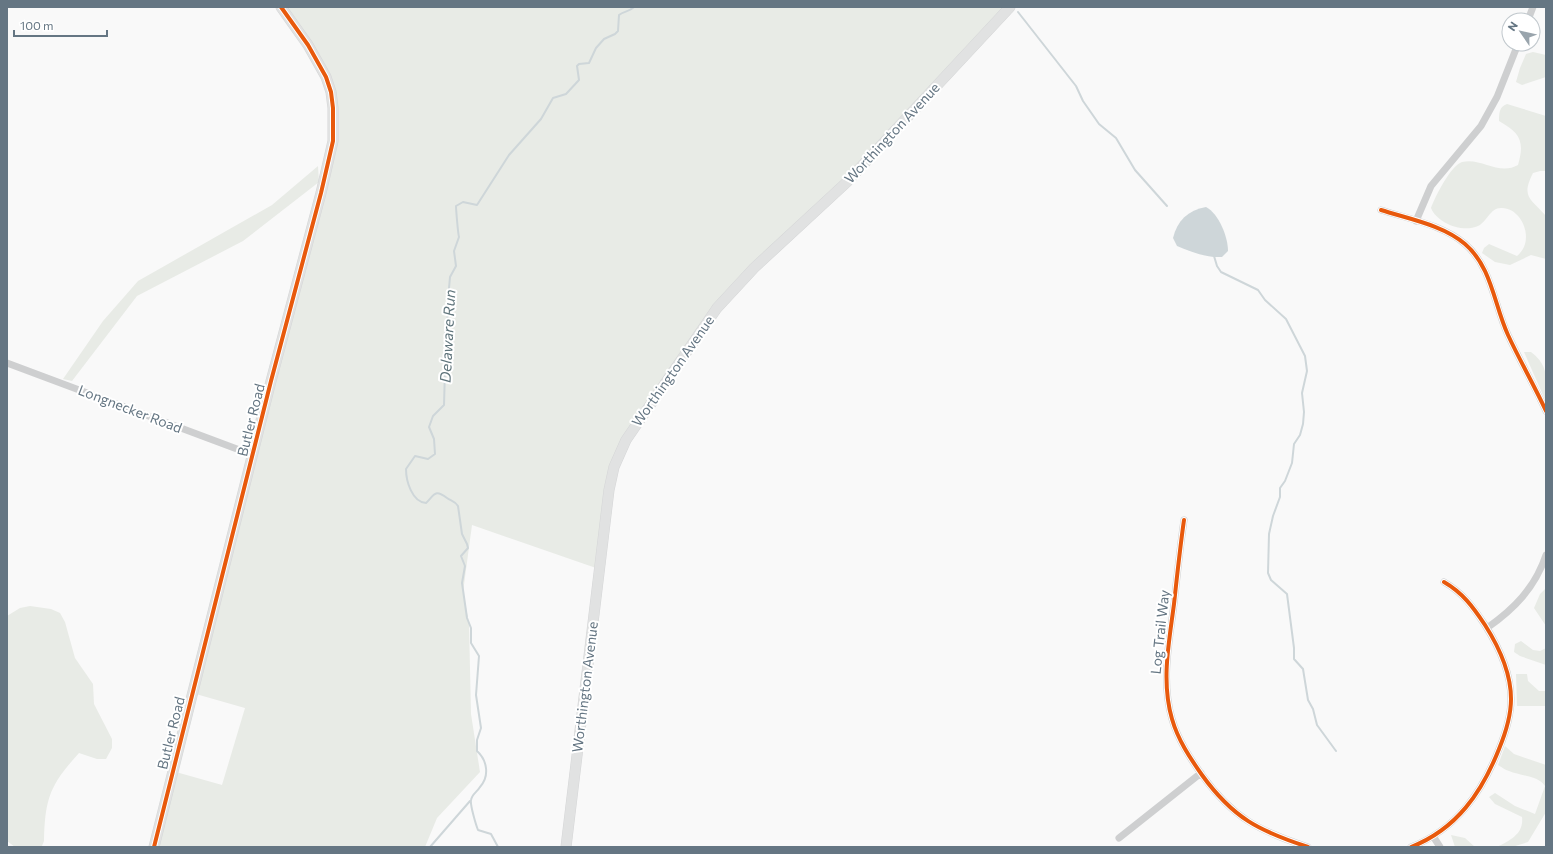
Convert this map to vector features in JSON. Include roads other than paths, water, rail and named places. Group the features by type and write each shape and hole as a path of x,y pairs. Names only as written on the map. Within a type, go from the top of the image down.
{"main road":[{"name":"Butler Road","path":"154,847 333,141 333,108 326,77 316,58 281,7"},
{"name":"Worthington Avenue","path":"566,847 609,490 614,467 626,440 707,321 735,288 847,182 1010,7"}],"street":[{"path":"1416,221 1431,186 1466,146 1484,122 1515,52"},
{"path":"1381,210 1444,231 1471,249 1479,260 1488,279 1507,334 1526,368 1546,412"},
{"name":"Longnecker Road","path":"7,363 253,455"},
{"name":"Log Trail Way","path":"1184,520 1168,645 1166,688 1169,709 1178,736 1201,773 1222,800 1239,816 1265,831 1308,847"},
{"path":"1487,628 1505,615 1519,602 1533,585 1546,555"},
{"path":"1411,847 1433,836 1461,814 1476,797 1493,764 1507,726 1511,698 1508,679 1502,658 1487,628 1465,598 1444,582"},
{"path":"1119,838 1201,773"},
{"path":"1433,836 1440,847"}],"waterway":[{"name":"Delaware Run","path":"498,847 491,834 478,830 471,803 472,796 483,783 486,768 483,759 477,751 477,740 481,728 476,695 479,656 471,643 471,628 467,618 462,583 465,566 461,556 468,548 462,534 458,506 443,495 437,493 433,495 426,503 421,502 411,490 407,479 406,469 415,456 428,459 435,454 434,439 429,427 433,416 444,405 445,370 450,354 446,344 445,334 449,309 449,288 450,277 456,266 454,251 459,237 456,206 463,202 477,205 509,155 541,119 553,98 566,94 579,80 577,66 579,64 589,63 596,48 604,39 618,31 619,15 634,7"},
{"path":"1018,12 1076,86 1083,101 1099,124 1116,138 1135,170 1167,206"},
{"path":"1214,256 1217,266 1221,272 1258,290 1265,300 1286,319 1305,356 1307,371 1302,393 1304,412 1303,424 1300,435 1294,444 1292,463 1285,481 1280,488 1280,497 1273,516 1269,534 1268,573 1271,580 1287,594 1294,659 1303,669 1308,700 1313,709 1317,725 1336,751"},
{"path":"430,847 470,801"}]}
